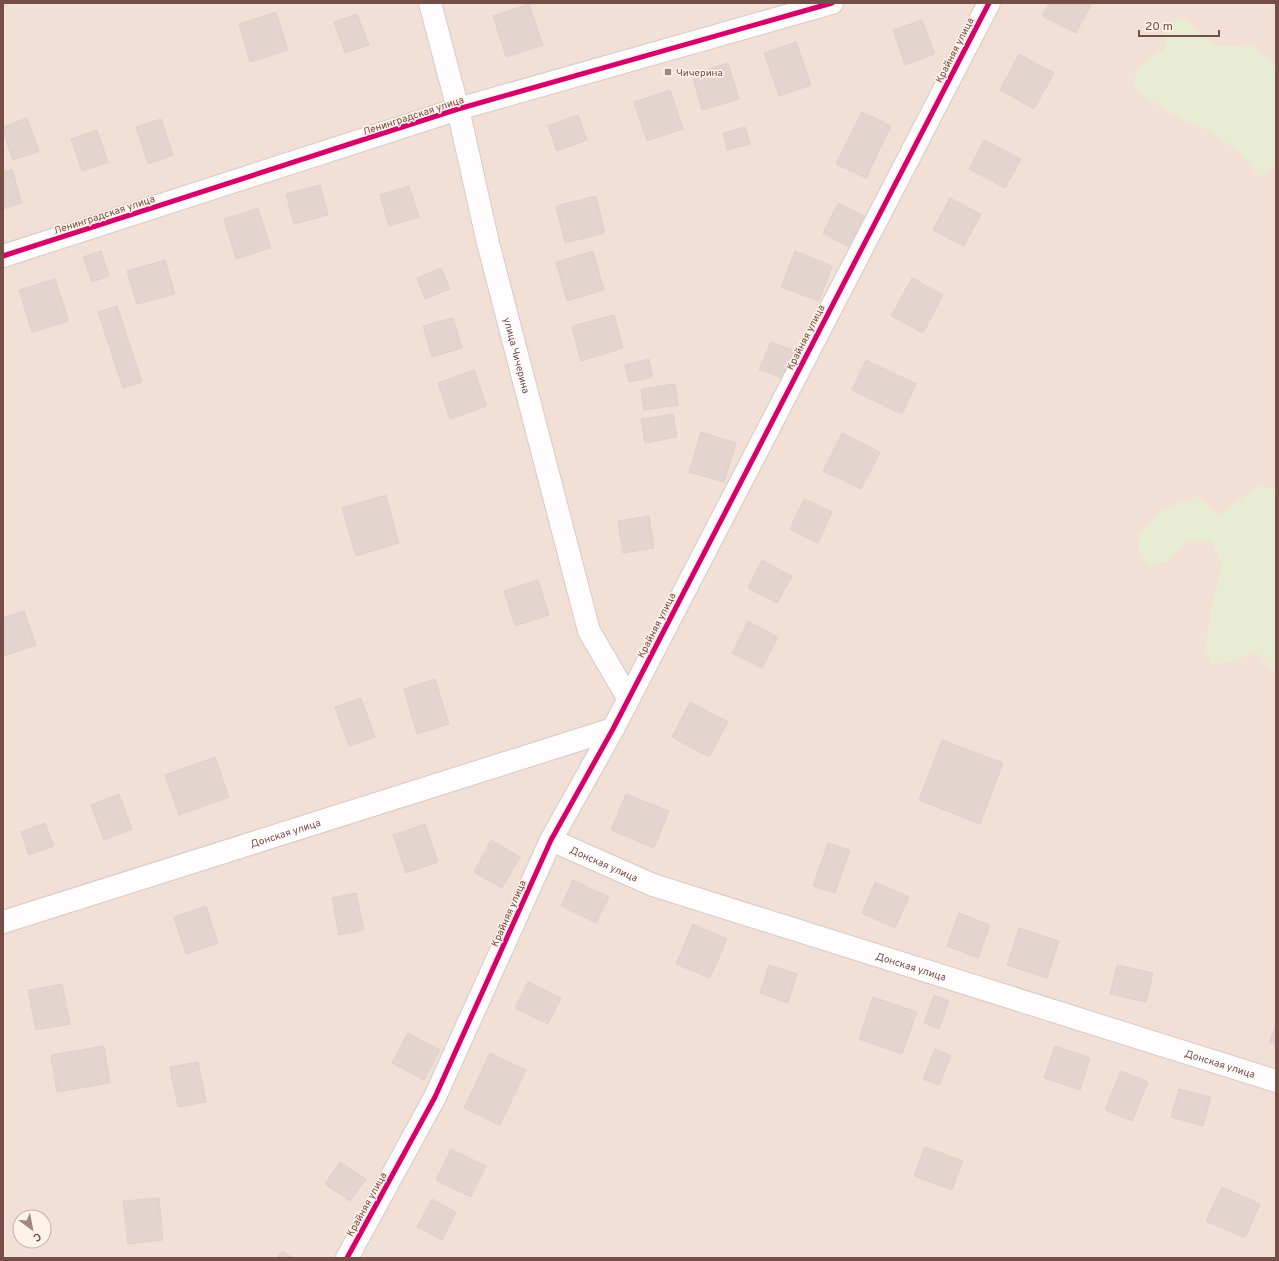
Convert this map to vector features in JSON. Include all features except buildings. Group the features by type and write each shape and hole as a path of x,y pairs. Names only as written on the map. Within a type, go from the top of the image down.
{"street":[{"name":"улица Чичерина","path":"430,3 458,109 488,243 589,631 628,698"},
{"name":"Ленинградская улица","path":"3,256 458,109 832,3"},
{"name":"Крайняя улица","path":"347,1258 435,1097 551,840 613,729 989,3"},
{"name":"Донская улица","path":"3,922 613,729"},
{"name":"Донская улица","path":"551,840 653,884 1276,1081"}],"shaded area":[{"path":"3,3 1276,3 1276,1258 3,1258"}],"green space":[{"path":"1183,18 1217,46 1251,45 1263,54 1276,68 1276,163 1260,178 1244,156 1212,132 1186,121 1147,99 1134,88 1136,71 1147,60 1164,50 1169,24"},
{"path":"1259,486 1276,489 1276,674 1256,652 1229,662 1211,664 1206,648 1209,619 1222,565 1211,541 1188,541 1167,561 1148,566 1138,549 1140,535 1160,511 1197,496 1219,515"}],"cycle path":[{"path":"3,256 458,109 832,3"},
{"path":"347,1258 435,1097 551,840 613,729 989,3"}],"place":[{"name":"Чичерина","path":"668,72"}]}
